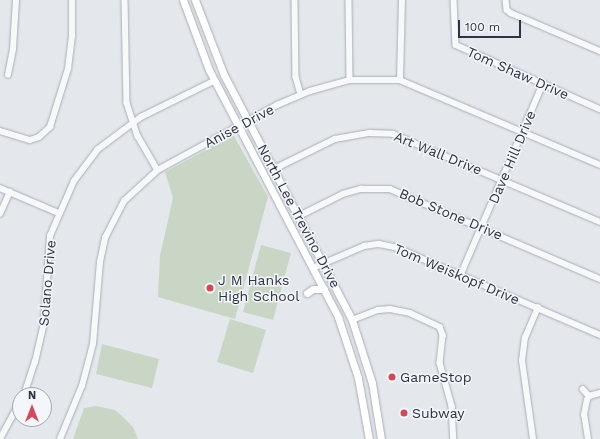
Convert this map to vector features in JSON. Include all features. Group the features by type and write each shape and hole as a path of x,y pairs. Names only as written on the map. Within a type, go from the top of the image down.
{"main road":[{"name":"North Lee Trevino Drive","path":"183,0 197,43 214,82 338,317 352,359 363,400 369,439"},
{"name":"North Lee Trevino Drive","path":"195,0 208,37 248,122 299,216 352,320 364,354 376,404 381,439"},
{"path":"197,43 208,37"},
{"path":"307,293 313,289 324,289"},
{"path":"352,359 364,354"}],"street":[{"path":"8,75 14,38 16,0"},
{"path":"0,131 30,140 39,137 50,127 68,69 72,36 72,0"},
{"path":"125,0 126,94 133,123 158,170"},
{"path":"295,0 296,77 301,94"},
{"path":"348,0 350,80"},
{"path":"400,80 402,0"},
{"name":"Tom Shaw Drive","path":"454,0 456,45 600,108"},
{"path":"506,0 507,10 511,13 600,51"},
{"name":"Anise Drive","path":"60,439 82,386 93,344 100,262 107,230 124,201 158,170 301,94 350,80 400,80 600,165"},
{"name":"Solano Drive","path":"26,387 40,342 46,307 49,243 59,214 74,181 88,160 133,123 157,108 214,82"},
{"name":"Dave Hill Drive","path":"461,274 543,84"},
{"name":"Art Wall Drive","path":"274,169 322,143 350,135 383,133 410,139 600,222"},
{"name":"Bob Stone Drive","path":"299,216 343,194 380,187 398,191 600,279"},
{"path":"0,188 59,214"},
{"path":"0,214 10,192"},
{"name":"Tom Weiskopf Drive","path":"313,268 324,264 352,249 379,244 402,249 600,335"},
{"path":"533,439 522,361 525,338 538,308"},
{"path":"352,320 378,310 390,309 410,313 441,329 443,335 440,363 452,406 454,439"},
{"path":"584,389 589,396"},
{"path":"589,396 600,394"},
{"path":"588,439 584,415 589,396"},
{"path":"0,439 12,417"}],"green space":[{"path":"234,136 268,197 235,319 158,297 160,256 173,198 165,172"},
{"path":"261,245 291,253 273,320 243,312"},
{"path":"230,319 266,330 253,373 217,362"},
{"path":"102,344 159,359 152,388 96,374"},
{"path":"96,406 115,410 133,427 138,439 73,439 84,408"}],"place":[{"name":"J M Hanks High School","path":"210,288"},
{"name":"GameStop","path":"392,377"},
{"name":"Subway","path":"404,413"}]}
